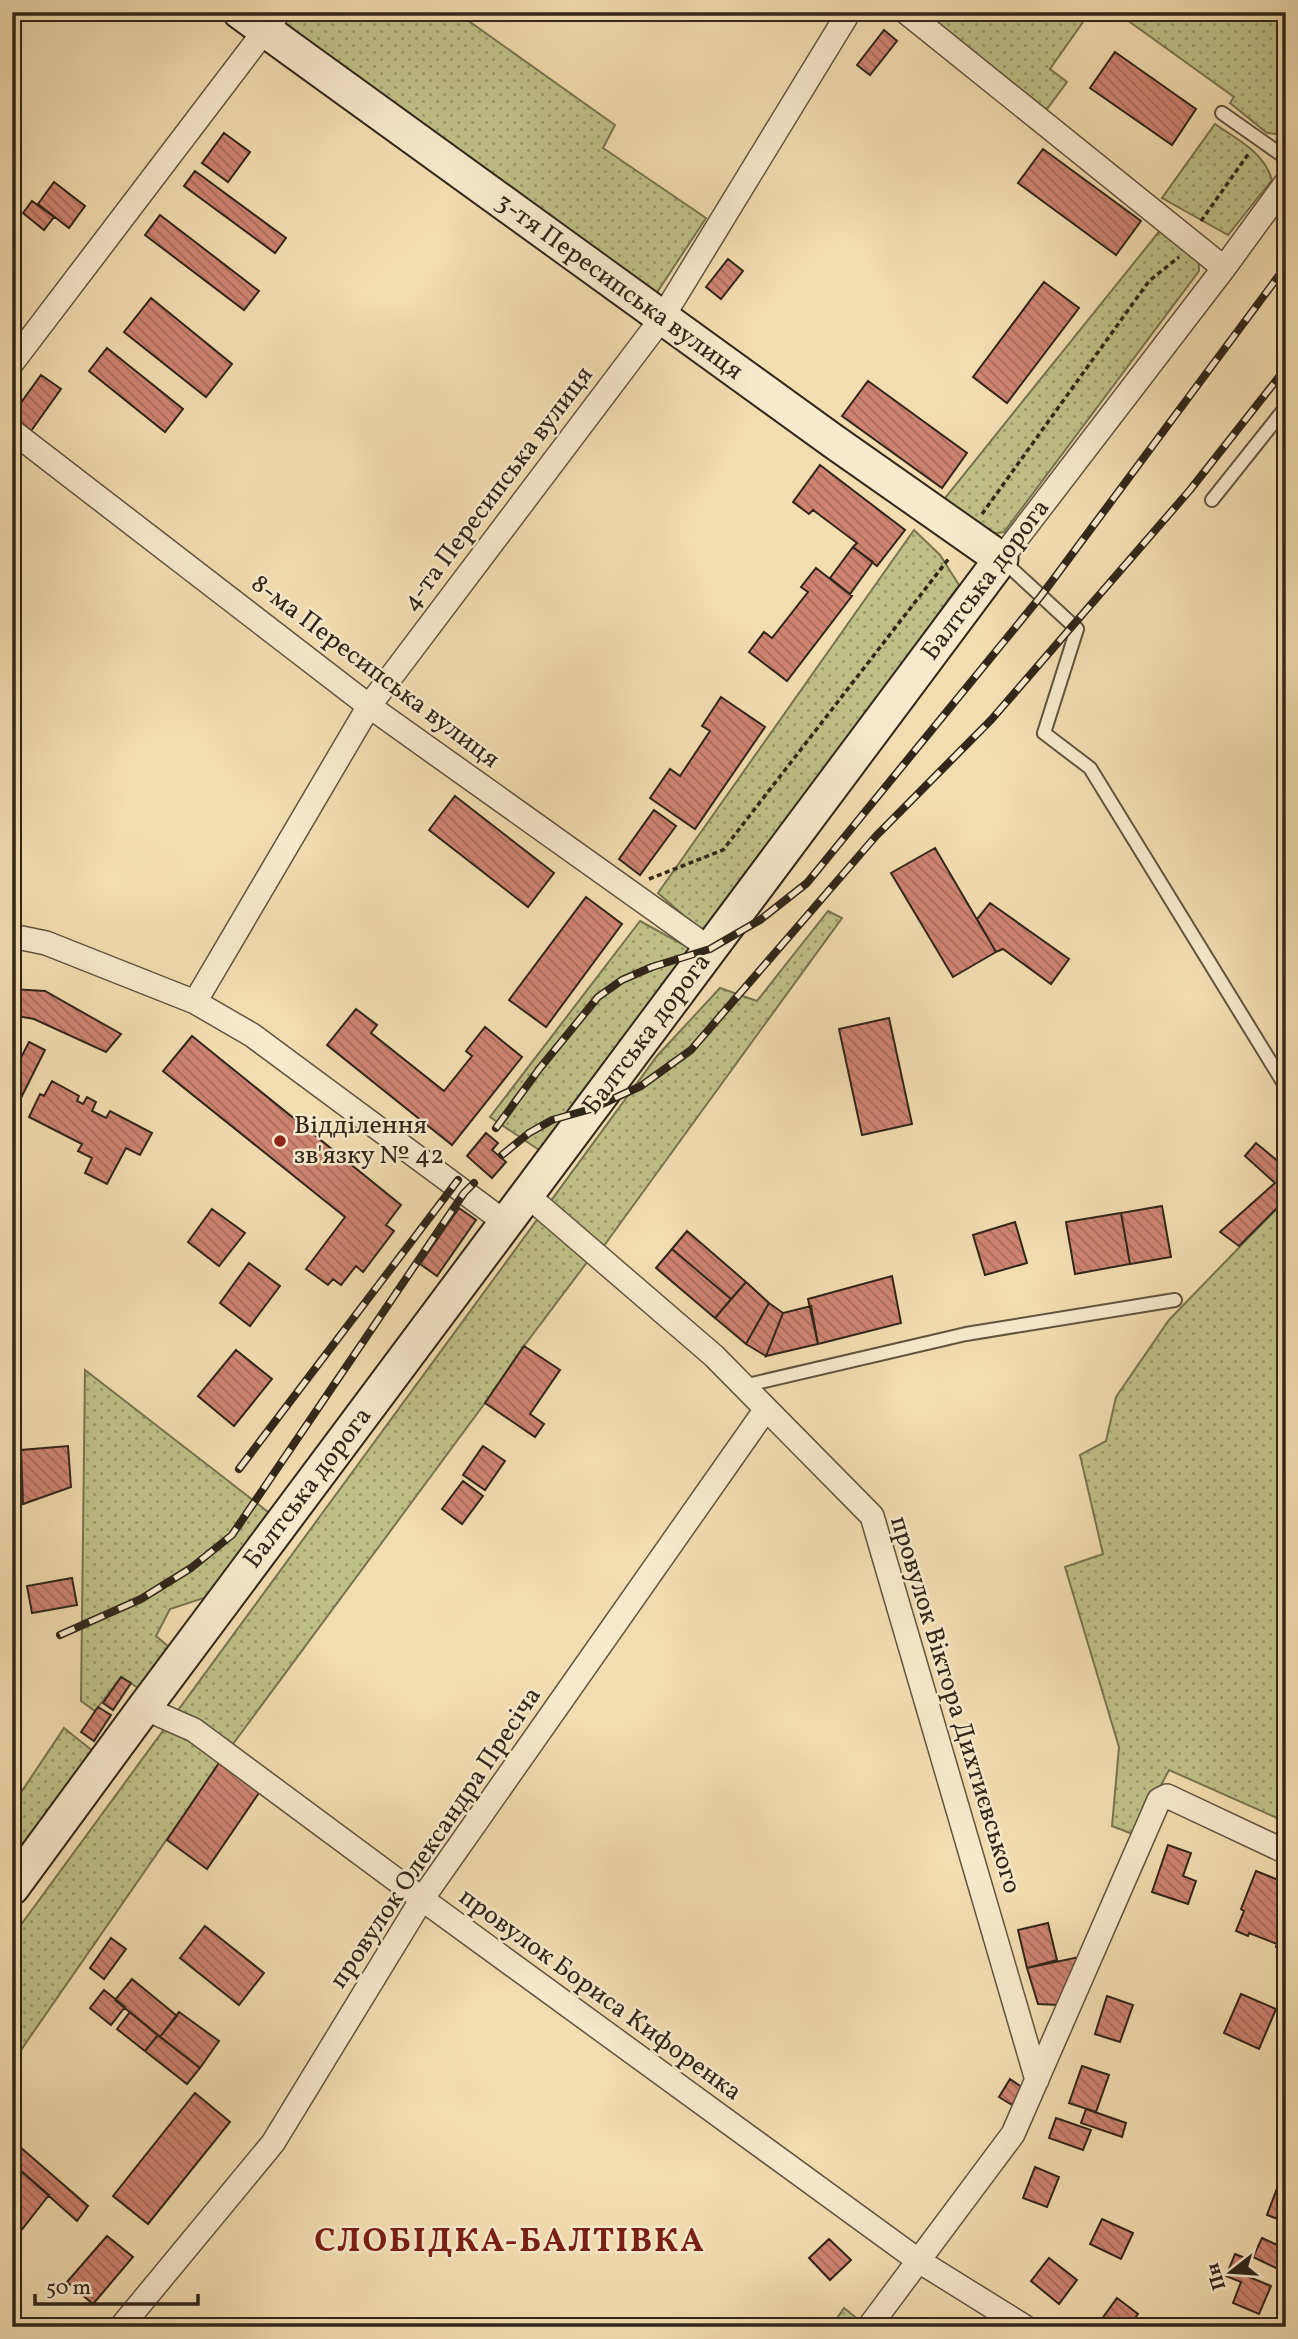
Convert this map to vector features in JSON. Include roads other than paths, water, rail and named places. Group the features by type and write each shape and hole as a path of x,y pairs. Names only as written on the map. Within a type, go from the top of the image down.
{"main road":[{"name":"3-тя Пересипська вулиця","path":"261,18 662,318 1001,559"},
{"name":"Балтська дорога","path":"12,1888 1001,559"}],"street":[{"name":"4-та Пересипська вулиця","path":"195,1002 369,706 662,318 849,12"},
{"path":"906,12 1224,268"},
{"path":"12,363 261,18"},
{"name":"Балтська дорога","path":"1001,559 1286,183"},
{"name":"8-ма Пересипська вулиця","path":"12,431 369,706 710,949"},
{"path":"12,936 46,943 195,1002 252,1035 506,1223"},
{"name":"провулок Віктора Дихтиєвського","path":"527,1195 714,1356 872,1516 1037,2080"},
{"name":"провулок Олександра Пресіча","path":"121,2327 273,2143 422,1899 766,1409"},
{"name":"провулок Бориса Кифоренка","path":"144,1708 194,1730 919,2261 1025,2327"},
{"path":"869,2327 1013,2134 1159,1800 1167,1796 1286,1852"}],"lane":[{"path":"1223,113 1286,158"},
{"path":"1212,500 1286,407"},
{"path":"1001,559 1077,629 1044,733 1090,768 1286,1087"},
{"path":"743,1386 966,1334 1175,1300"}],"railway":[{"path":"496,1128 540,1068 598,997 622,980 652,967 710,949 760,920 807,883 1041,596 1286,266"},
{"path":"502,1155 529,1133 552,1120 591,1109 641,1086 691,1050 876,836 991,720 1190,490 1286,368"},
{"path":"239,1469 458,1180"},
{"path":"60,1635 141,1599 191,1568 232,1535 464,1193 474,1183"}],"place":[{"name":"Відділення зв'язку № 42","path":"280,1141"}],"district":[{"name":"СЛОБІДКА-БАЛТІВКА","path":"510,2243"}]}
